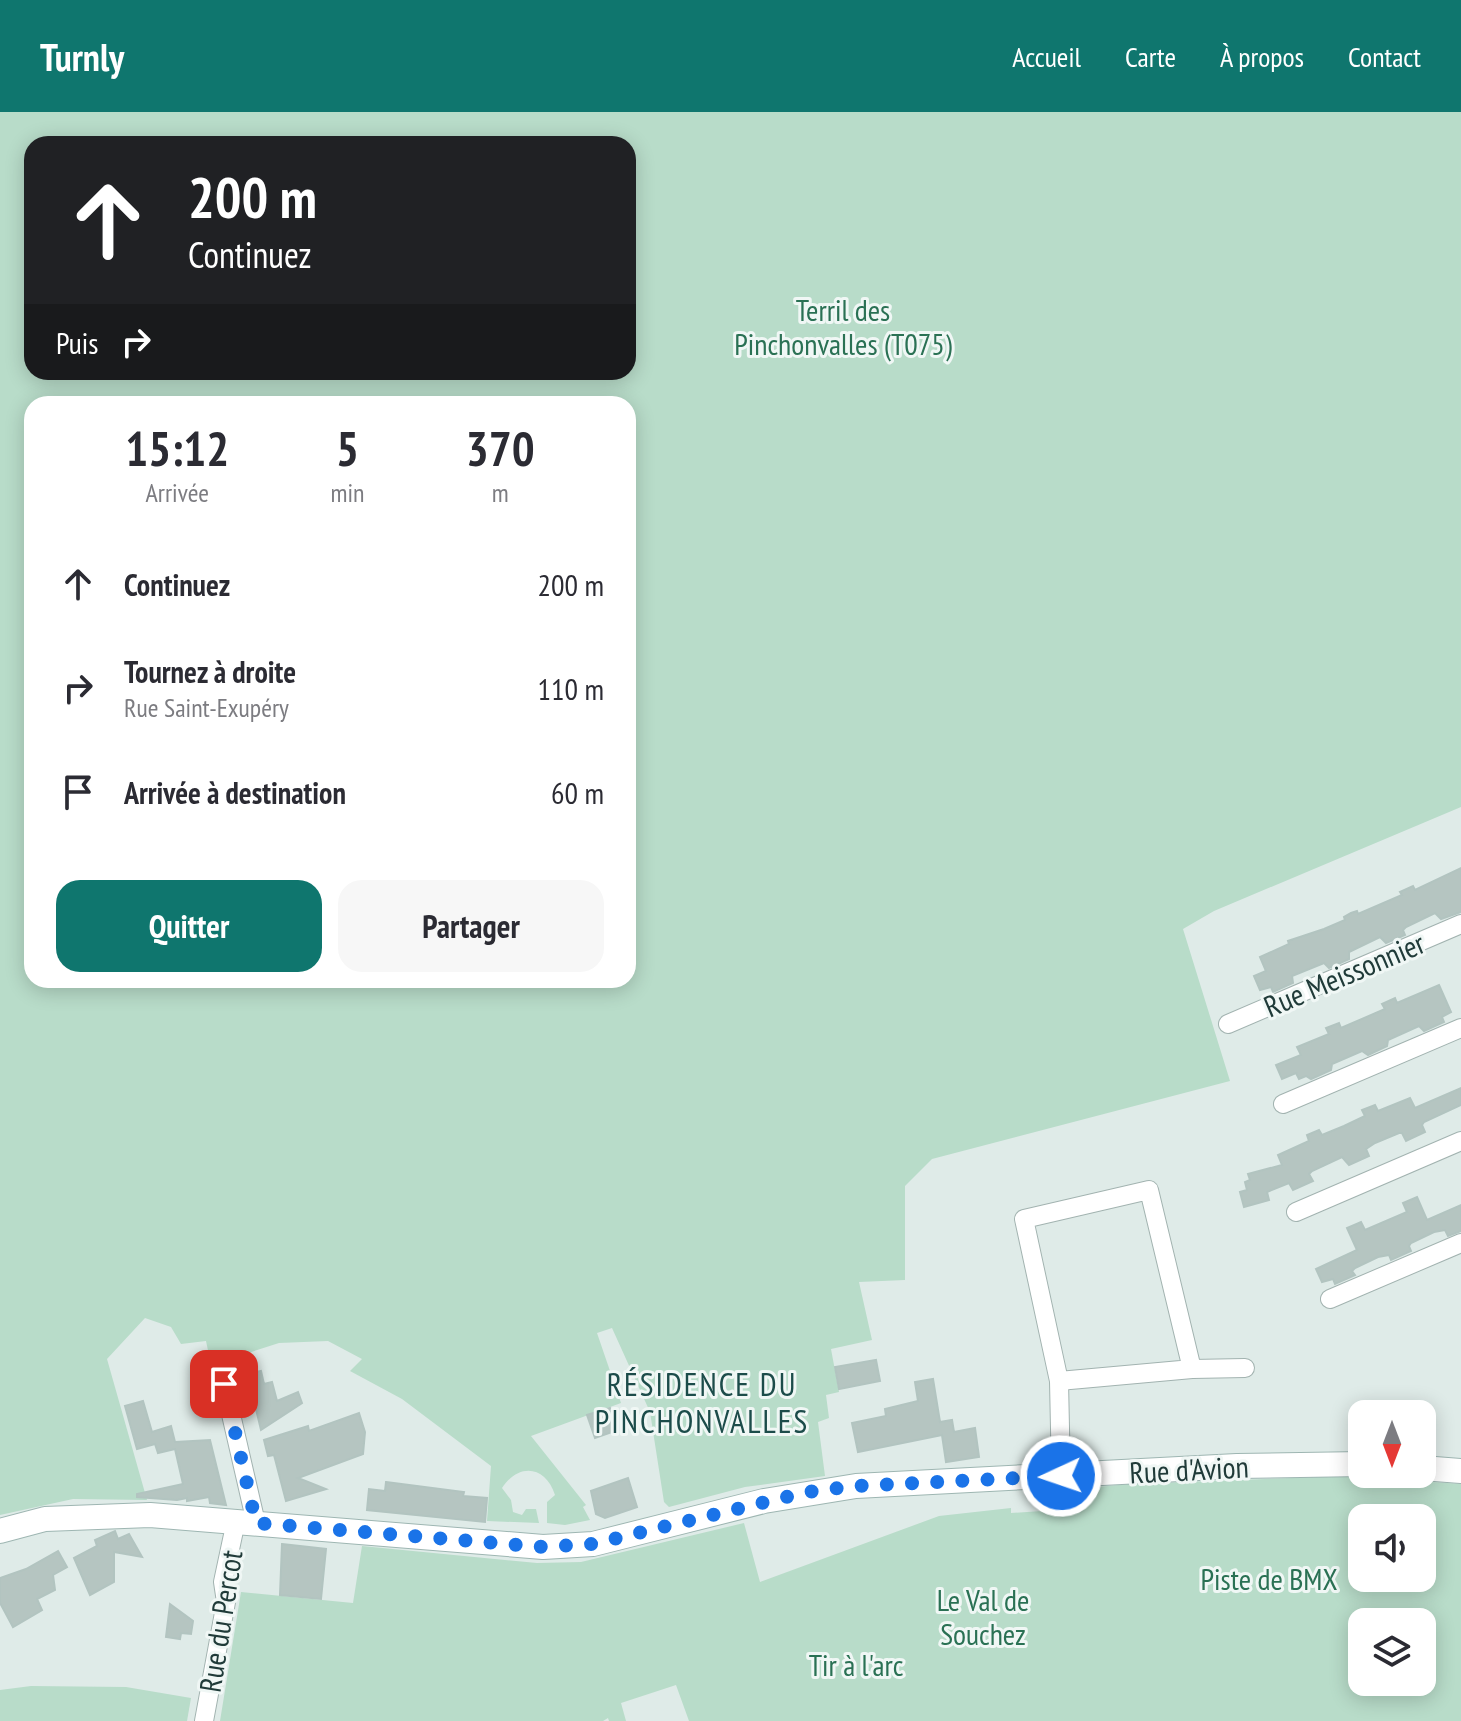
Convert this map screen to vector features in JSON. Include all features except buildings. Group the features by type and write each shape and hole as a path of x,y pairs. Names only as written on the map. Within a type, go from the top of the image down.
{"street":[{"name":"Rue Meissonnier","path":"1228,1024 1461,924"},
{"path":"1283,1104 1461,1028"},
{"path":"1296,1212 1461,1141"},
{"path":"1061,1476 1059,1381 1024,1219 1149,1190 1192,1369"},
{"path":"1330,1299 1461,1243"},
{"path":"1059,1381 1192,1369 1245,1368"},
{"path":"0,1531 45,1519 117,1515 246,1522 224,1384"},
{"name":"Rue d'Avion","path":"246,1522 543,1547 593,1544 807,1492 856,1486 1237,1466 1348,1464"},
{"path":"1436,1469 1461,1471"},
{"name":"Rue du Percot","path":"204,1721 226,1602 223,1582 246,1522"}],"green space":[{"name":"Terril des Pinchonvalles (T075)","path":"0,112 1461,112 1461,807 1214,911 1183,929 1230,1081 932,1159 905,1186 905,1280 859,1282 872,1340 831,1349 839,1392 826,1395 829,1418 818,1422 825,1476 745,1487 669,1507 664,1502 650,1412 612,1328 597,1333 621,1403 531,1436 586,1505 583,1507 590,1520 565,1525 547,1523 547,1502 555,1495 551,1485 539,1473 524,1471 516,1474 502,1488 511,1500 513,1512 522,1515 526,1509 536,1509 539,1523 487,1521 491,1466 402,1399 350,1371 362,1359 328,1341 279,1343 211,1365 206,1341 181,1344 171,1327 145,1318 107,1359 147,1500 73,1499 0,1515"},
{"name":"Le Val de Souchez","path":"1346,1476 1348,1488 1436,1488 1436,1482 1461,1484 1461,1721 689,1721 676,1685 621,1703 626,1721 609,1721 608,1718 603,1721 220,1721 241,1592 353,1603 362,1546 537,1563 581,1562 744,1523 760,1582 939,1516 1011,1508 1011,1513 1042,1511 1054,1491 1129,1484"},
{"path":"31,1686 126,1687 191,1698 187,1721 0,1721 0,1690"}],"district":[{"name":"RÉSIDENCE DU PINCHONVALLES","path":"702,1402"}],"route":[{"path":"224,1384 256,1523 543,1547 570,1546 593,1544 807,1492 856,1486 1061,1476"}],"park label":[{"name":"Piste de BMX","path":"1269,1578"},
{"name":"Tir à l'arc","path":"856,1664"}]}
